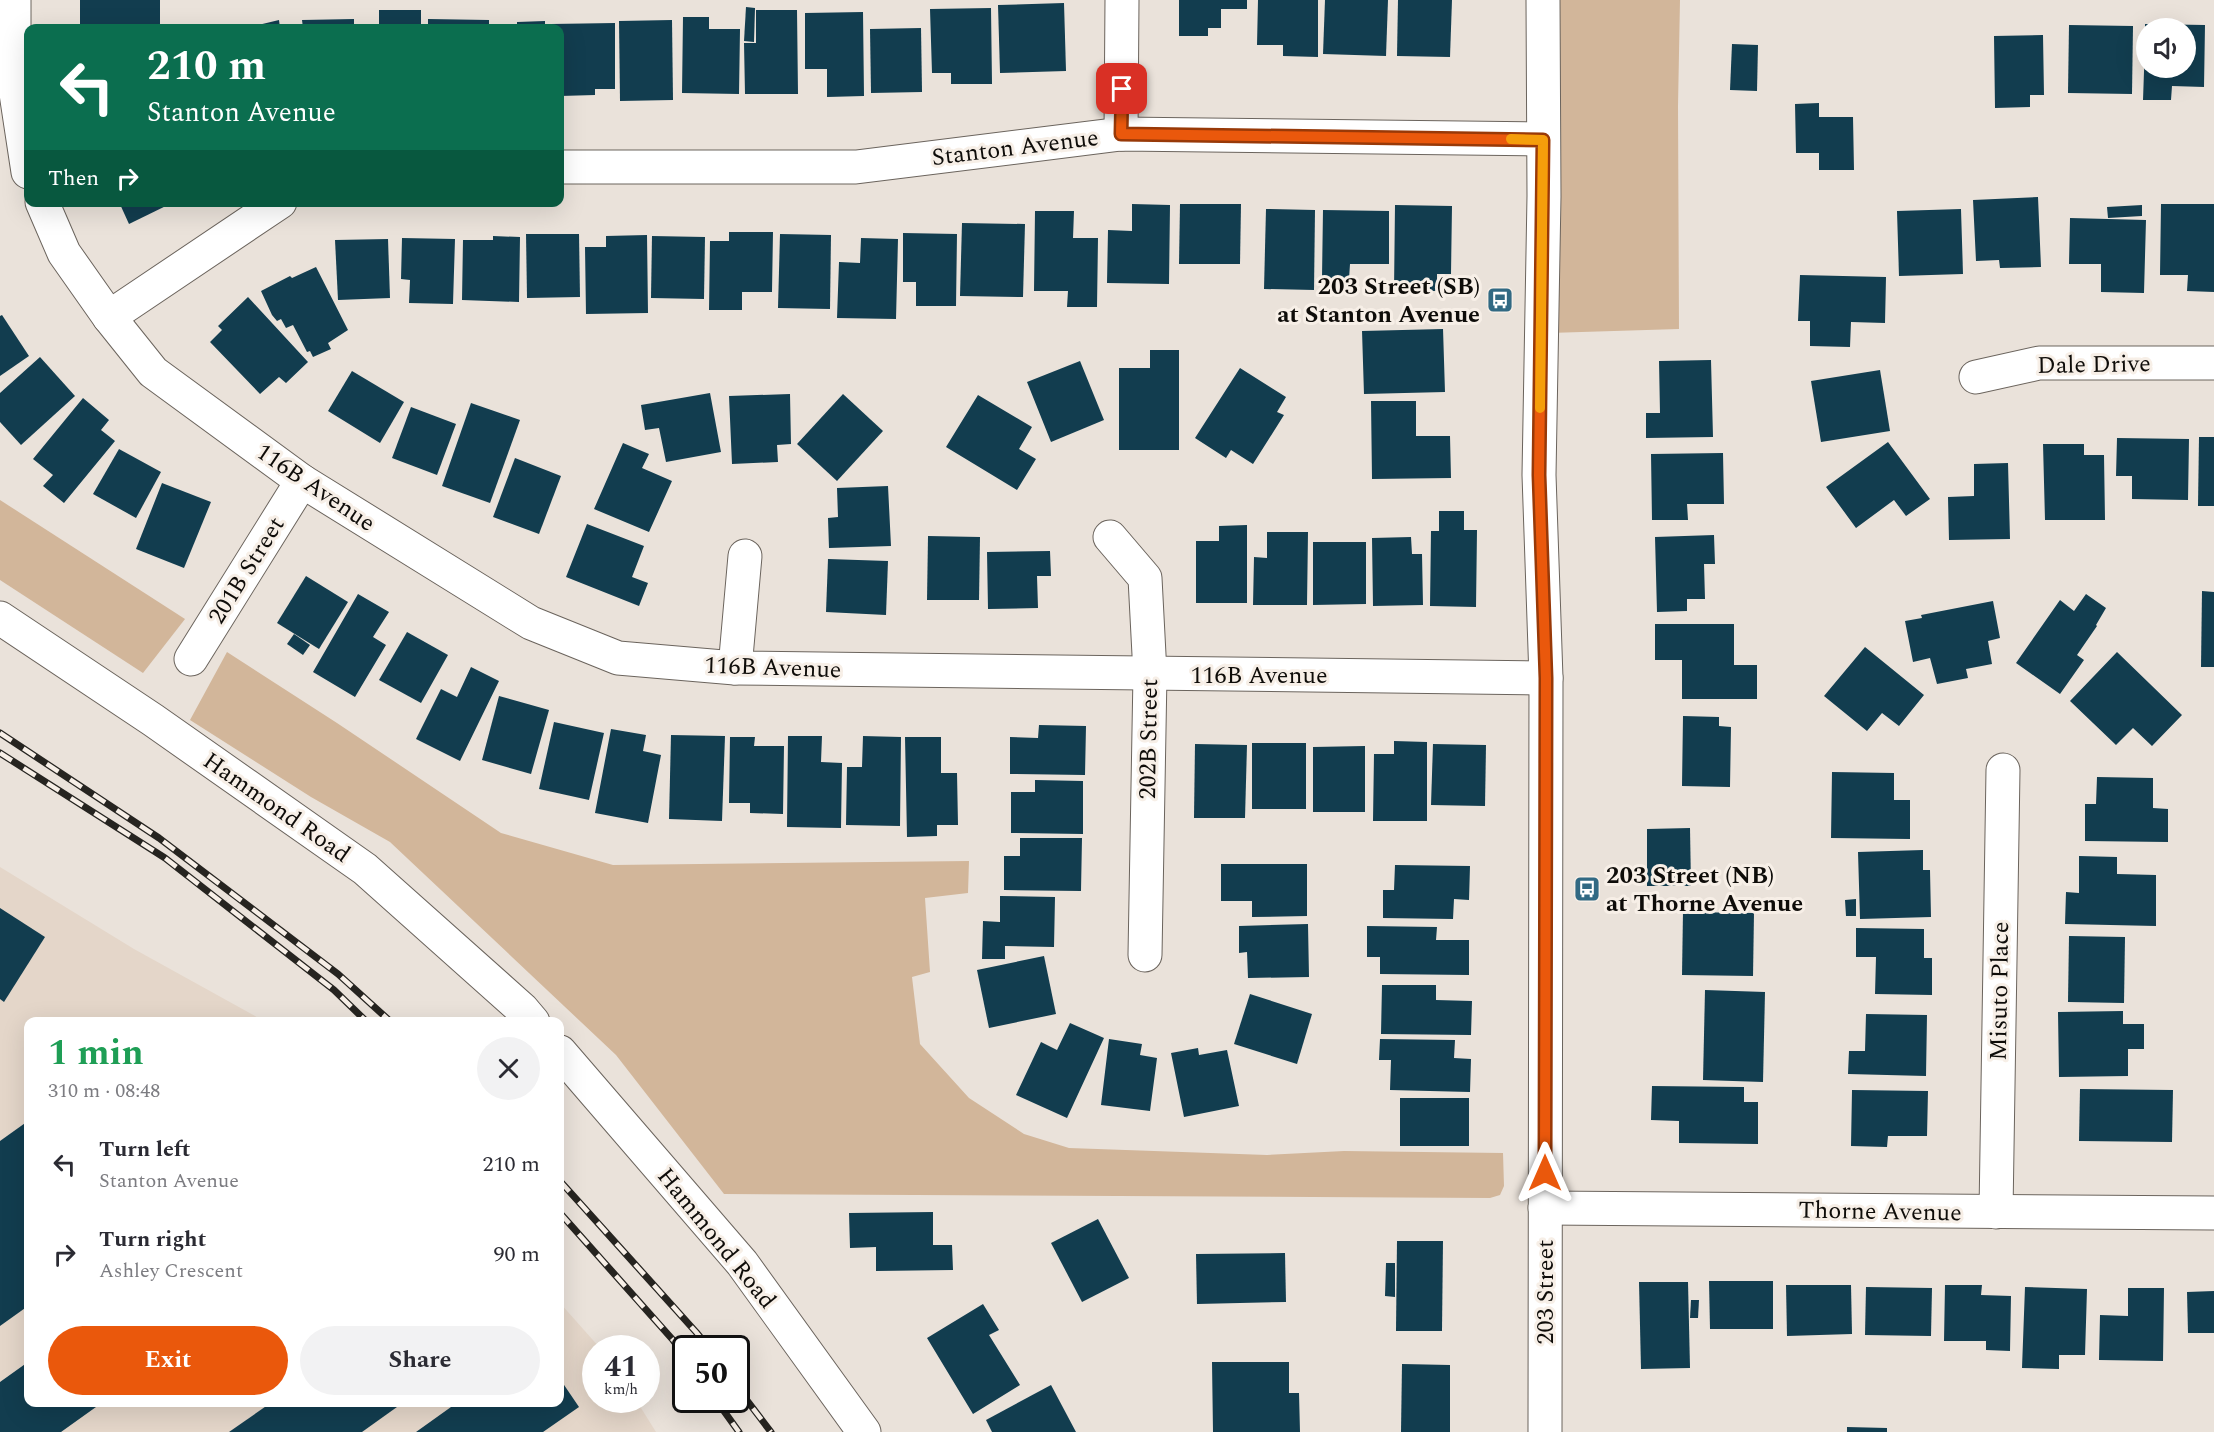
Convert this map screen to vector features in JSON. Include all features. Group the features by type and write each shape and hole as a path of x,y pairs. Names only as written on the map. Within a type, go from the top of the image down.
{"street":[{"path":"14,0 14,80 24,145"},
{"path":"1121,134 1122,0"},
{"name":"203 Street","path":"1543,0 1539,475 1546,678 1545,1432"},
{"name":"Stanton Avenue","path":"564,167 856,167 1121,134 1543,140"},
{"name":"116B Avenue","path":"44,207 64,253 109,317 153,372 302,481 531,623 618,658 735,668 1546,678"},
{"path":"109,317 273,207"},
{"name":"Dale Drive","path":"1976,377 2039,363 2214,363"},
{"name":"201B Street","path":"191,659 302,481"},
{"name":"202B Street","path":"1110,537 1145,578 1150,674 1145,955"},
{"path":"735,668 745,556"},
{"name":"Hammond Road","path":"0,618 153,720 365,869 529,1017"},
{"name":"Misuto Place","path":"1996,1212 2003,771"},
{"name":"Hammond Road","path":"564,1057 742,1263 864,1432"},
{"name":"Thorne Avenue","path":"1545,1208 2214,1213"}],"shaded area":[{"path":"1543,0 1680,0 1679,329 1549,333"},
{"path":"0,500 185,619 143,673 0,580"},
{"path":"227,652 501,833 613,865 969,861 968,893 925,898 930,972 912,977 920,1044 969,1098 1024,1134 1069,1148 1267,1155 1344,1151 1503,1153 1504,1186 1500,1195 1490,1198 724,1194 616,1055 390,842 311,797 190,720"},
{"path":"0,867 134,949 257,1017 24,1017 24,1407 564,1407 564,1308 588,1335 582,1335 582,1413 644,1413 656,1432 0,1432"}],"building":[{"path":"80,0 160,0 160,24 80,24"},
{"path":"1179,0 1247,0 1247,9 1221,9 1221,28 1208,28 1208,36 1179,36"},
{"path":"1258,0 1318,0 1318,57 1283,56 1283,45 1257,45"},
{"path":"1325,0 1388,0 1386,56 1323,54"},
{"path":"1398,0 1452,0 1450,57 1397,56"},
{"path":"1064,3 1066,71 1000,73 998,5"},
{"path":"746,7 755,8 754,42 744,41"},
{"path":"991,8 992,84 951,84 951,73 932,73 930,9"},
{"path":"379,10 421,10 421,24 379,24"},
{"path":"756,10 797,10 798,94 745,94 744,43 756,43"},
{"path":"863,12 864,96 827,97 827,69 805,69 805,13"},
{"path":"683,17 709,17 709,29 740,29 739,94 682,93"},
{"path":"354,19 354,24 302,24 302,20"},
{"path":"428,19 489,20 489,24 428,24"},
{"path":"279,20 280,24 262,24"},
{"path":"672,20 673,100 620,101 619,21"},
{"path":"545,21 545,24 517,24 517,22"},
{"path":"615,23 615,89 595,89 595,95 564,96 564,24 551,24"},
{"path":"2069,25 2133,26 2132,94 2068,93"},
{"path":"2196,25 2205,25 2204,87 2172,86 2171,100 2143,100 2144,78 2196,78"},
{"path":"921,28 922,92 871,93 870,29"},
{"path":"2043,35 2044,95 2030,95 2030,107 1995,108 1994,36"},
{"path":"1732,44 1758,45 1757,91 1730,90"},
{"path":"1819,103 1819,117 1853,117 1854,170 1819,170 1819,153 1796,153 1795,104"},
{"path":"2038,197 2041,267 2000,268 1999,260 1976,261 1973,200"},
{"path":"1132,204 1170,205 1169,284 1107,283 1108,230 1132,231"},
{"path":"1180,204 1241,204 1240,264 1179,264"},
{"path":"2161,204 2214,204 2214,292 2187,291 2188,275 2160,275"},
{"path":"1395,205 1452,206 1451,274 1437,274 1437,291 1394,291"},
{"path":"2142,205 2142,216 2108,218 2107,207"},
{"path":"121,207 164,207 129,224"},
{"path":"1266,209 1315,210 1314,290 1264,289"},
{"path":"1961,209 1963,274 1899,276 1897,211"},
{"path":"1323,210 1389,211 1389,264 1350,264 1349,279 1322,278"},
{"path":"1035,211 1074,211 1073,238 1098,238 1097,307 1067,307 1068,291 1034,291"},
{"path":"2070,218 2146,220 2144,293 2101,292 2101,264 2069,264"},
{"path":"962,223 1025,224 1023,297 960,296"},
{"path":"729,232 773,232 772,292 742,292 742,310 709,310 710,241 729,241"},
{"path":"903,233 957,234 956,306 916,306 916,282 903,282"},
{"path":"526,234 579,234 580,297 527,298"},
{"path":"780,234 831,235 830,309 778,308"},
{"path":"647,235 648,313 586,314 585,247 606,247 606,236"},
{"path":"493,236 520,237 519,302 462,300 463,240 493,240"},
{"path":"652,236 705,237 704,299 651,298"},
{"path":"402,238 455,239 453,304 409,303 410,280 401,279"},
{"path":"861,238 898,239 896,319 837,318 839,262 860,263"},
{"path":"388,239 390,298 338,300 335,240"},
{"path":"316,267 348,330 328,343 331,349 313,357 310,351 307,352 293,325 286,328 281,319 277,321 272,315 261,291 290,276 292,278"},
{"path":"1800,275 1886,277 1885,323 1851,322 1850,347 1810,346 1810,321 1798,321"},
{"path":"248,297 308,362 286,383 279,377 260,394 210,342 222,330 218,326"},
{"path":"2,315 29,356 0,376 0,316"},
{"path":"1443,329 1445,392 1364,394 1362,331"},
{"path":"1150,350 1179,350 1179,450 1119,450 1119,368 1150,368"},
{"path":"40,357 75,396 21,445 0,422 0,393"},
{"path":"1711,360 1713,437 1646,438 1646,413 1660,413 1659,361"},
{"path":"1080,361 1104,420 1051,442 1027,382"},
{"path":"1240,368 1286,397 1277,412 1284,415 1253,464 1231,450 1226,458 1195,438"},
{"path":"1880,370 1890,431 1821,442 1811,381"},
{"path":"352,371 404,402 380,443 328,411"},
{"path":"710,393 721,452 666,462 659,428 645,430 641,405"},
{"path":"790,394 791,444 777,445 778,462 732,464 729,396"},
{"path":"843,394 883,431 837,481 797,444"},
{"path":"978,395 1032,427 1019,449 1036,459 1017,490 946,447"},
{"path":"83,398 109,420 101,430 115,441 64,503 43,486 53,475 33,459"},
{"path":"1371,401 1416,401 1416,436 1450,436 1451,478 1372,479"},
{"path":"471,403 520,420 490,503 442,486"},
{"path":"411,407 456,424 437,475 392,458"},
{"path":"2199,437 2214,437 2214,506 2198,506"},
{"path":"2117,438 2189,439 2188,500 2132,499 2132,476 2116,476"},
{"path":"1888,442 1930,499 1906,516 1894,500 1856,528 1826,487"},
{"path":"623,443 649,454 642,468 672,481 649,532 594,509"},
{"path":"2043,444 2084,444 2084,455 2104,455 2105,520 2045,520"},
{"path":"119,449 161,472 136,518 93,494"},
{"path":"1723,453 1724,504 1687,504 1688,520 1652,520 1651,454"},
{"path":"515,458 561,476 539,534 493,517"},
{"path":"2008,463 2010,539 1949,540 1948,497 1974,496 1974,464"},
{"path":"162,483 211,502 184,568 136,549"},
{"path":"888,486 891,546 829,548 828,518 838,517 837,488"},
{"path":"1439,511 1464,511 1464,530 1477,530 1476,607 1430,606 1431,531 1439,531"},
{"path":"587,524 644,546 632,577 648,583 639,606 566,577"},
{"path":"1247,525 1247,603 1196,603 1196,541 1219,541 1219,526"},
{"path":"1267,532 1308,532 1307,605 1253,605 1254,557 1267,558"},
{"path":"1714,535 1715,564 1704,564 1705,599 1687,599 1687,611 1657,612 1655,537"},
{"path":"928,536 980,537 979,600 927,600"},
{"path":"1411,537 1412,554 1422,554 1423,605 1373,606 1372,538"},
{"path":"1313,542 1366,542 1366,604 1313,605"},
{"path":"1050,551 1051,576 1037,576 1038,608 988,609 987,552"},
{"path":"828,559 888,561 886,615 826,612"},
{"path":"306,576 348,602 319,649 277,623"},
{"path":"2202,591 2214,592 2214,667 2201,667"},
{"path":"358,594 389,612 373,637 386,645 355,697 313,672"},
{"path":"2086,594 2106,608 2077,655 2084,660 2060,694 2016,663 2060,600 2074,611"},
{"path":"1993,601 2000,638 1988,641 1992,664 1966,669 1968,678 1937,684 1930,658 1913,662 1905,621 1922,618 1921,615"},
{"path":"1655,624 1734,624 1734,665 1757,665 1757,699 1682,699 1682,660 1655,660"},
{"path":"407,632 448,655 421,703 379,680"},
{"path":"294,634 310,645 303,655 287,644"},
{"path":"1865,647 1924,695 1899,726 1882,713 1867,731 1824,696"},
{"path":"2117,652 2182,715 2152,746 2133,728 2116,745 2070,701"},
{"path":"471,667 499,681 460,761 416,739 441,689 457,697"},
{"path":"499,696 549,710 531,774 482,760"},
{"path":"1683,716 1719,717 1719,726 1731,727 1730,787 1682,786"},
{"path":"554,722 604,733 589,800 539,789"},
{"path":"1039,725 1086,726 1085,775 1010,774 1010,737 1038,738"},
{"path":"611,729 646,735 643,751 661,755 648,823 595,813"},
{"path":"671,735 725,736 722,821 669,819"},
{"path":"788,736 822,736 821,762 842,763 841,828 787,827"},
{"path":"863,736 901,737 900,826 846,825 847,767 862,767"},
{"path":"730,737 755,737 754,746 784,746 783,814 750,813 750,803 729,803"},
{"path":"905,737 941,737 941,773 957,773 958,825 937,825 937,836 907,837"},
{"path":"1394,741 1427,742 1427,821 1373,821 1374,754 1394,754"},
{"path":"1252,743 1306,743 1306,809 1252,809"},
{"path":"1195,744 1247,745 1245,818 1194,818"},
{"path":"1433,744 1486,745 1485,806 1431,805"},
{"path":"1365,746 1365,812 1313,812 1313,747"},
{"path":"1832,772 1894,773 1894,800 1910,800 1910,839 1831,838"},
{"path":"2097,777 2153,778 2153,808 2168,809 2168,842 2085,841 2085,804 2096,804"},
{"path":"1035,780 1083,781 1083,834 1011,833 1011,792 1035,792"},
{"path":"1690,828 1691,886 1647,886 1647,829"},
{"path":"1020,838 1082,838 1081,891 1004,890 1004,856 1020,856"},
{"path":"1923,850 1923,870 1930,870 1931,917 1860,919 1858,852"},
{"path":"2079,856 2117,857 2117,874 2156,875 2156,926 2065,924 2066,892 2079,893"},
{"path":"1221,864 1307,864 1307,916 1252,917 1252,901 1221,901"},
{"path":"1395,865 1470,866 1469,900 1454,899 1453,919 1383,918 1383,890 1394,890"},
{"path":"1000,896 1055,897 1054,947 1005,946 1005,959 982,959 983,921 1000,922"},
{"path":"1856,899 1856,916 1846,916 1845,900"},
{"path":"0,908 45,937 4,1002 0,999"},
{"path":"1683,912 1754,913 1753,976 1682,975"},
{"path":"1308,924 1309,977 1248,978 1247,952 1239,953 1239,926"},
{"path":"1367,926 1437,927 1436,940 1469,940 1469,975 1380,974 1380,957 1367,957"},
{"path":"1856,928 1924,929 1924,958 1932,958 1932,995 1875,994 1876,957 1856,957"},
{"path":"2069,936 2125,937 2124,1003 2068,1002"},
{"path":"1044,956 1056,1014 989,1028 977,970"},
{"path":"1382,985 1436,985 1436,1000 1472,1001 1471,1035 1381,1034"},
{"path":"1705,990 1765,992 1763,1082 1703,1080"},
{"path":"1250,994 1312,1014 1297,1064 1234,1044"},
{"path":"2123,1011 2123,1024 2144,1024 2144,1049 2128,1049 2128,1076 2059,1077 2058,1012"},
{"path":"1866,1014 1927,1015 1926,1076 1848,1074 1849,1051 1865,1051"},
{"path":"1070,1023 1104,1038 1067,1118 1016,1095 1041,1042 1057,1050"},
{"path":"1109,1039 1142,1044 1140,1055 1157,1058 1150,1111 1101,1105"},
{"path":"1380,1039 1455,1040 1454,1058 1471,1059 1470,1092 1390,1090 1391,1060 1379,1060"},
{"path":"1198,1048 1199,1055 1227,1050 1239,1106 1184,1117 1171,1053"},
{"path":"1652,1086 1744,1087 1744,1102 1758,1102 1758,1144 1679,1143 1679,1121 1651,1120"},
{"path":"2080,1089 2173,1090 2172,1142 2079,1141"},
{"path":"1852,1090 1928,1091 1927,1136 1888,1136 1887,1147 1851,1146"},
{"path":"1400,1098 1469,1098 1469,1146 1400,1146"},
{"path":"24,1124 24,1309 0,1326 0,1141"},
{"path":"933,1212 933,1245 952,1245 953,1270 876,1271 876,1247 850,1248 849,1213"},
{"path":"1098,1219 1129,1278 1082,1302 1051,1243"},
{"path":"1397,1241 1443,1241 1442,1331 1396,1331"},
{"path":"1285,1253 1286,1302 1197,1304 1196,1254"},
{"path":"1386,1263 1395,1263 1395,1297 1385,1296"},
{"path":"1709,1281 1773,1281 1773,1329 1710,1329"},
{"path":"1639,1282 1688,1282 1690,1368 1641,1369"},
{"path":"1786,1285 1851,1285 1852,1334 1787,1336"},
{"path":"1945,1285 1982,1285 1981,1295 2011,1296 2010,1351 1986,1350 1986,1341 1944,1341"},
{"path":"1866,1287 1932,1288 1931,1336 1865,1335"},
{"path":"2025,1287 2087,1289 2085,1355 2059,1355 2059,1369 2022,1368"},
{"path":"2128,1288 2164,1288 2163,1361 2099,1360 2100,1315 2128,1316"},
{"path":"2214,1291 2214,1333 2188,1333 2187,1292"},
{"path":"1691,1300 1699,1300 1698,1318 1690,1318"},
{"path":"983,1304 999,1330 989,1335 1020,1385 973,1414 927,1338"},
{"path":"1212,1362 1289,1362 1289,1393 1299,1393 1300,1432 1213,1432"},
{"path":"1402,1364 1450,1365 1450,1432 1401,1432"},
{"path":"24,1365 24,1407 96,1407 61,1432 0,1432 0,1382"},
{"path":"564,1385 579,1407 543,1432 416,1432 451,1407 564,1407"},
{"path":"1051,1385 1076,1432 992,1432 986,1420"},
{"path":"265,1407 397,1407 362,1432 229,1432"},
{"path":"1847,1427 1887,1428 1887,1432 1847,1432"}],"railway":[{"path":"0,733 159,838 338,974 385,1017"},
{"path":"0,753 165,858 334,990 362,1017"},
{"path":"564,1185 698,1335"},
{"path":"564,1217 672,1339"},
{"path":"750,1404 771,1432"},
{"path":"725,1413 739,1432"}],"slow traffic":[{"path":"1511,139 1543,140 1540,408"}],"place":[{"name":"203 Street (SB) at Stanton Avenue","path":"1500,300"},
{"name":"203 Street (NB) at Thorne Avenue","path":"1587,889"}],"route":[{"path":"1122,89 1121,134 1543,140 1539,475 1546,678 1545,1173"}]}
